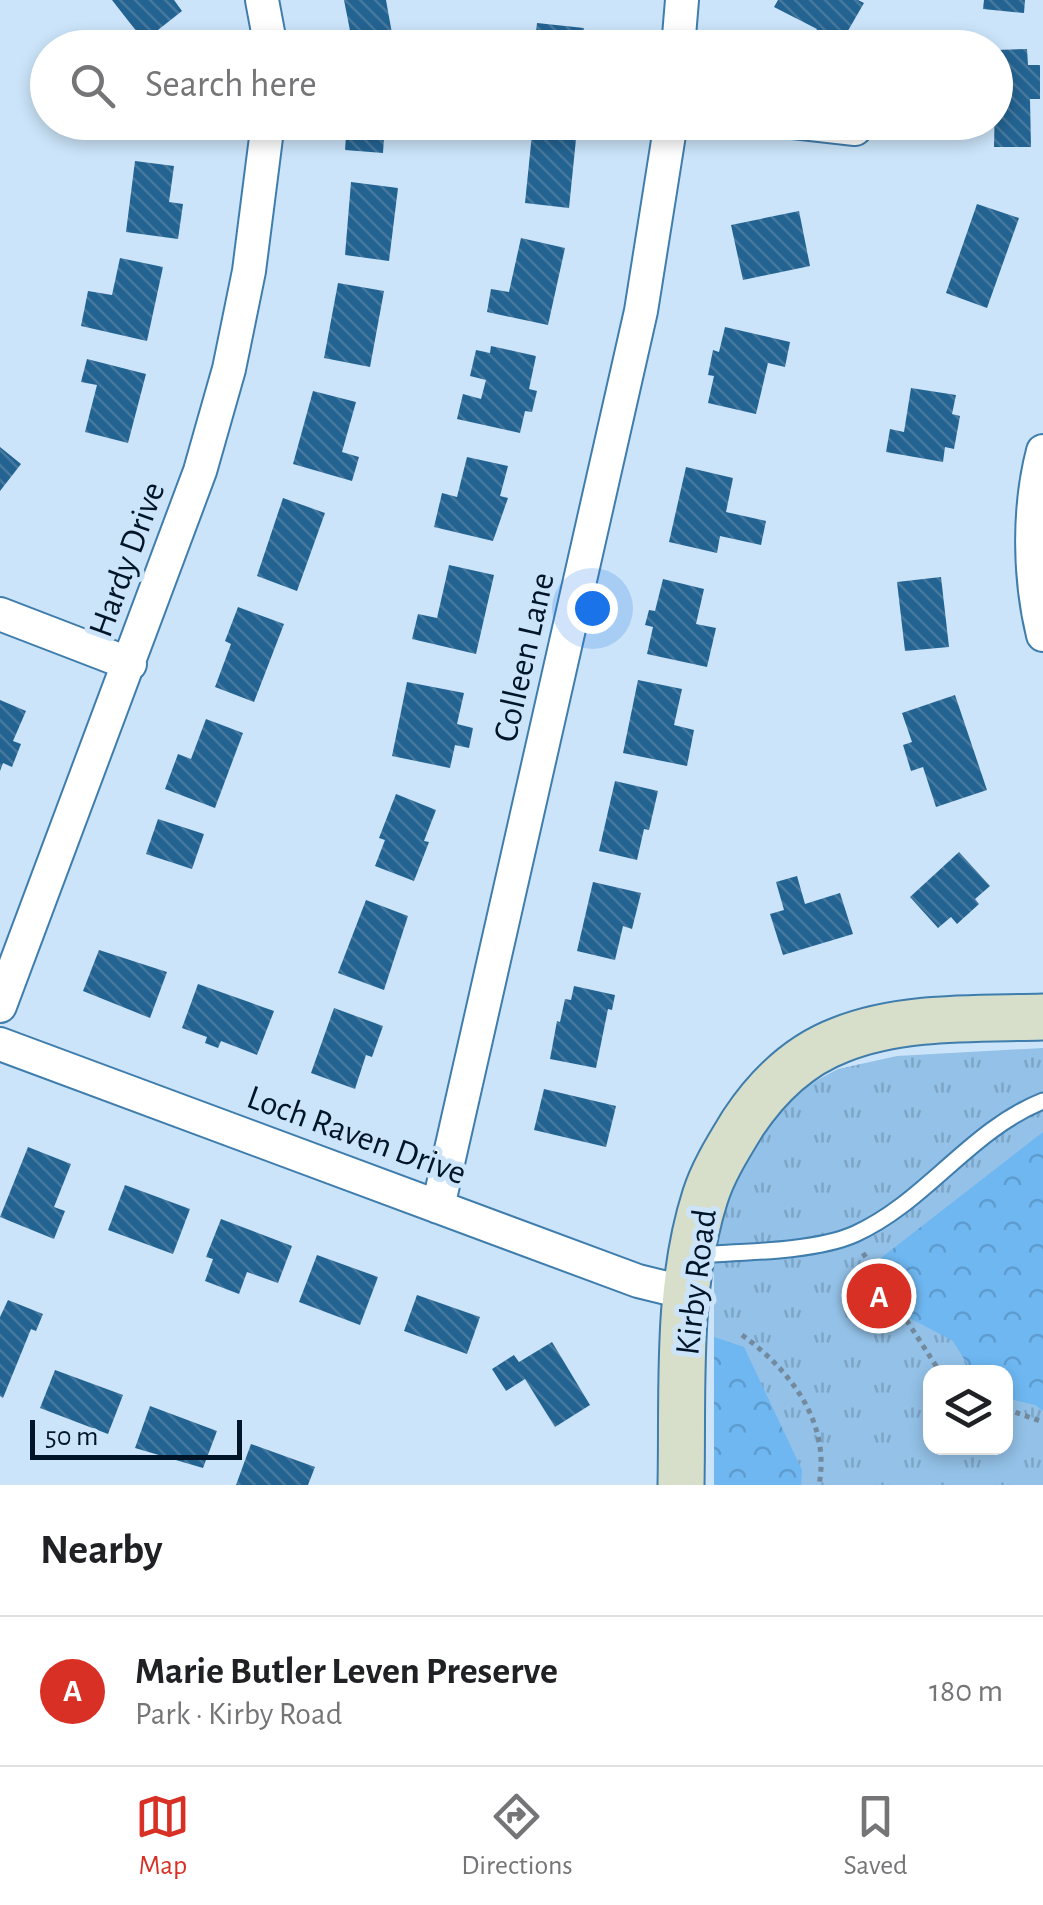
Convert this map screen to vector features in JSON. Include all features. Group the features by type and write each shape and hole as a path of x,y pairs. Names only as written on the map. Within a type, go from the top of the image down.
{"main road":[{"name":"Kirby Road","path":"680,1485 689,1274 705,1196 726,1151 754,1107 776,1080 840,1040 938,1021 1043,1017"}],"street":[{"path":"262,0 268,30"},
{"path":"680,30 682,0"},
{"name":"Hardy Drive","path":"0,1006 200,471 229,369 249,271 266,140"},
{"name":"Colleen Lane","path":"438,1206 641,311 668,140"},
{"path":"1043,451 1034,517 1034,571 1043,635"},
{"path":"0,614 130,664"},
{"name":"Loch Raven Drive","path":"0,1044 638,1281 689,1274"}],"lane":[{"path":"689,1274 769,1250 852,1236 906,1203 989,1132 1043,1102"}],"path":[{"path":"852,1236 935,1365"},
{"path":"742,1335 796,1386 813,1420 821,1448 819,1485"},
{"path":"1013,1411 1043,1422"}],"green space":[{"path":"1043,1048 1043,1485 714,1485 714,1217 731,1169 795,1092 838,1069 897,1056"},
{"path":"1043,1132 1043,1411 1013,1400 1013,1365 968,1365 953,1341 889,1307 868,1268"},
{"path":"714,1337 744,1347 802,1470 801,1485 714,1485"}],"building":[{"path":"112,0 174,0 182,11 158,30 135,30"},
{"path":"344,0 386,0 391,30 350,30"},
{"path":"778,0 864,3 848,30 816,30 774,7"},
{"path":"984,0 1025,0 1024,13 983,9"},
{"path":"537,23 584,28 584,30 536,30"},
{"path":"1013,49 1027,49 1028,65 1040,65 1040,99 1030,99 1031,147 994,147 994,140 1013,140"},
{"path":"346,140 384,140 383,153 345,150"},
{"path":"531,140 576,140 569,208 525,203"},
{"path":"135,161 174,166 169,202 183,204 178,239 126,232"},
{"path":"351,182 398,188 389,261 345,255"},
{"path":"977,204 1019,218 987,308 946,293"},
{"path":"799,211 810,266 743,280 731,225"},
{"path":"521,238 565,248 548,325 487,312 491,289 509,292"},
{"path":"120,258 163,267 147,341 81,326 88,291 112,295"},
{"path":"338,283 384,291 370,367 324,358"},
{"path":"725,327 790,342 785,367 768,363 756,414 708,403 714,376 708,375 713,350 719,352"},
{"path":"491,346 536,356 529,389 537,391 532,412 525,411 520,433 457,419 463,394 481,399 486,380 470,376 476,350 490,353"},
{"path":"87,359 146,374 128,443 85,432 97,385 81,382"},
{"path":"911,388 956,395 952,414 960,416 954,449 945,447 943,462 886,452 890,429 904,432"},
{"path":"313,391 356,402 342,452 359,457 352,481 293,464"},
{"path":"0,447 21,464 0,491"},
{"path":"467,457 508,466 500,496 508,498 493,541 434,527 442,493 457,497"},
{"path":"686,467 733,478 726,512 766,521 761,545 720,536 717,553 669,542"},
{"path":"283,498 325,513 297,591 257,576"},
{"path":"449,565 494,575 476,654 412,639 418,614 437,618"},
{"path":"941,577 949,647 905,651 897,582"},
{"path":"663,579 704,589 696,624 716,628 707,667 647,654 653,627 645,625 649,610 655,611"},
{"path":"238,607 284,624 254,702 215,687 231,644 225,641"},
{"path":"638,680 682,689 674,725 694,730 687,766 623,753"},
{"path":"407,682 464,693 457,724 473,728 469,748 455,745 450,768 392,756"},
{"path":"955,695 987,790 936,807 923,767 911,771 903,745 912,742 902,713"},
{"path":"0,700 26,711 13,741 21,744 12,767 3,763 0,771"},
{"path":"206,719 243,733 215,808 165,789 178,754 191,759"},
{"path":"615,781 658,791 637,860 599,851"},
{"path":"396,794 436,810 414,881 375,866 385,840 379,838"},
{"path":"158,819 204,834 192,869 146,854"},
{"path":"959,852 990,886 975,899 979,904 957,924 951,917 938,928 910,897"},
{"path":"797,876 805,904 840,893 853,934 783,955 770,914 784,910 776,882"},
{"path":"593,882 641,893 632,929 623,926 615,960 577,951"},
{"path":"366,900 408,916 384,990 338,973"},
{"path":"99,950 167,972 150,1018 83,991"},
{"path":"198,984 274,1011 257,1055 221,1041 218,1048 205,1043 207,1037 182,1028"},
{"path":"574,986 615,995 612,1010 608,1009 596,1068 550,1059 557,1021 560,1022 565,999 571,1000"},
{"path":"334,1008 383,1026 372,1057 366,1055 355,1089 311,1073"},
{"path":"544,1089 616,1106 606,1147 534,1130"},
{"path":"28,1147 71,1164 54,1207 65,1211 54,1239 0,1217"},
{"path":"125,1185 190,1209 173,1254 108,1230"},
{"path":"221,1219 292,1246 278,1283 247,1272 239,1294 205,1281 213,1259 206,1257"},
{"path":"317,1255 378,1277 360,1325 299,1302"},
{"path":"417,1295 480,1317 467,1354 404,1331"},
{"path":"8,1300 43,1314 36,1331 31,1329 3,1398 0,1317"},
{"path":"552,1342 590,1405 555,1427 525,1379 506,1391 492,1369 514,1355 519,1362"},
{"path":"55,1370 123,1395 108,1434 40,1408"},
{"path":"150,1406 217,1431 203,1468 135,1448"},
{"path":"251,1444 315,1467 308,1485 236,1485"}],"place":[{"name":"Marie Butler Leven Preserve","path":"879,1296"}]}
